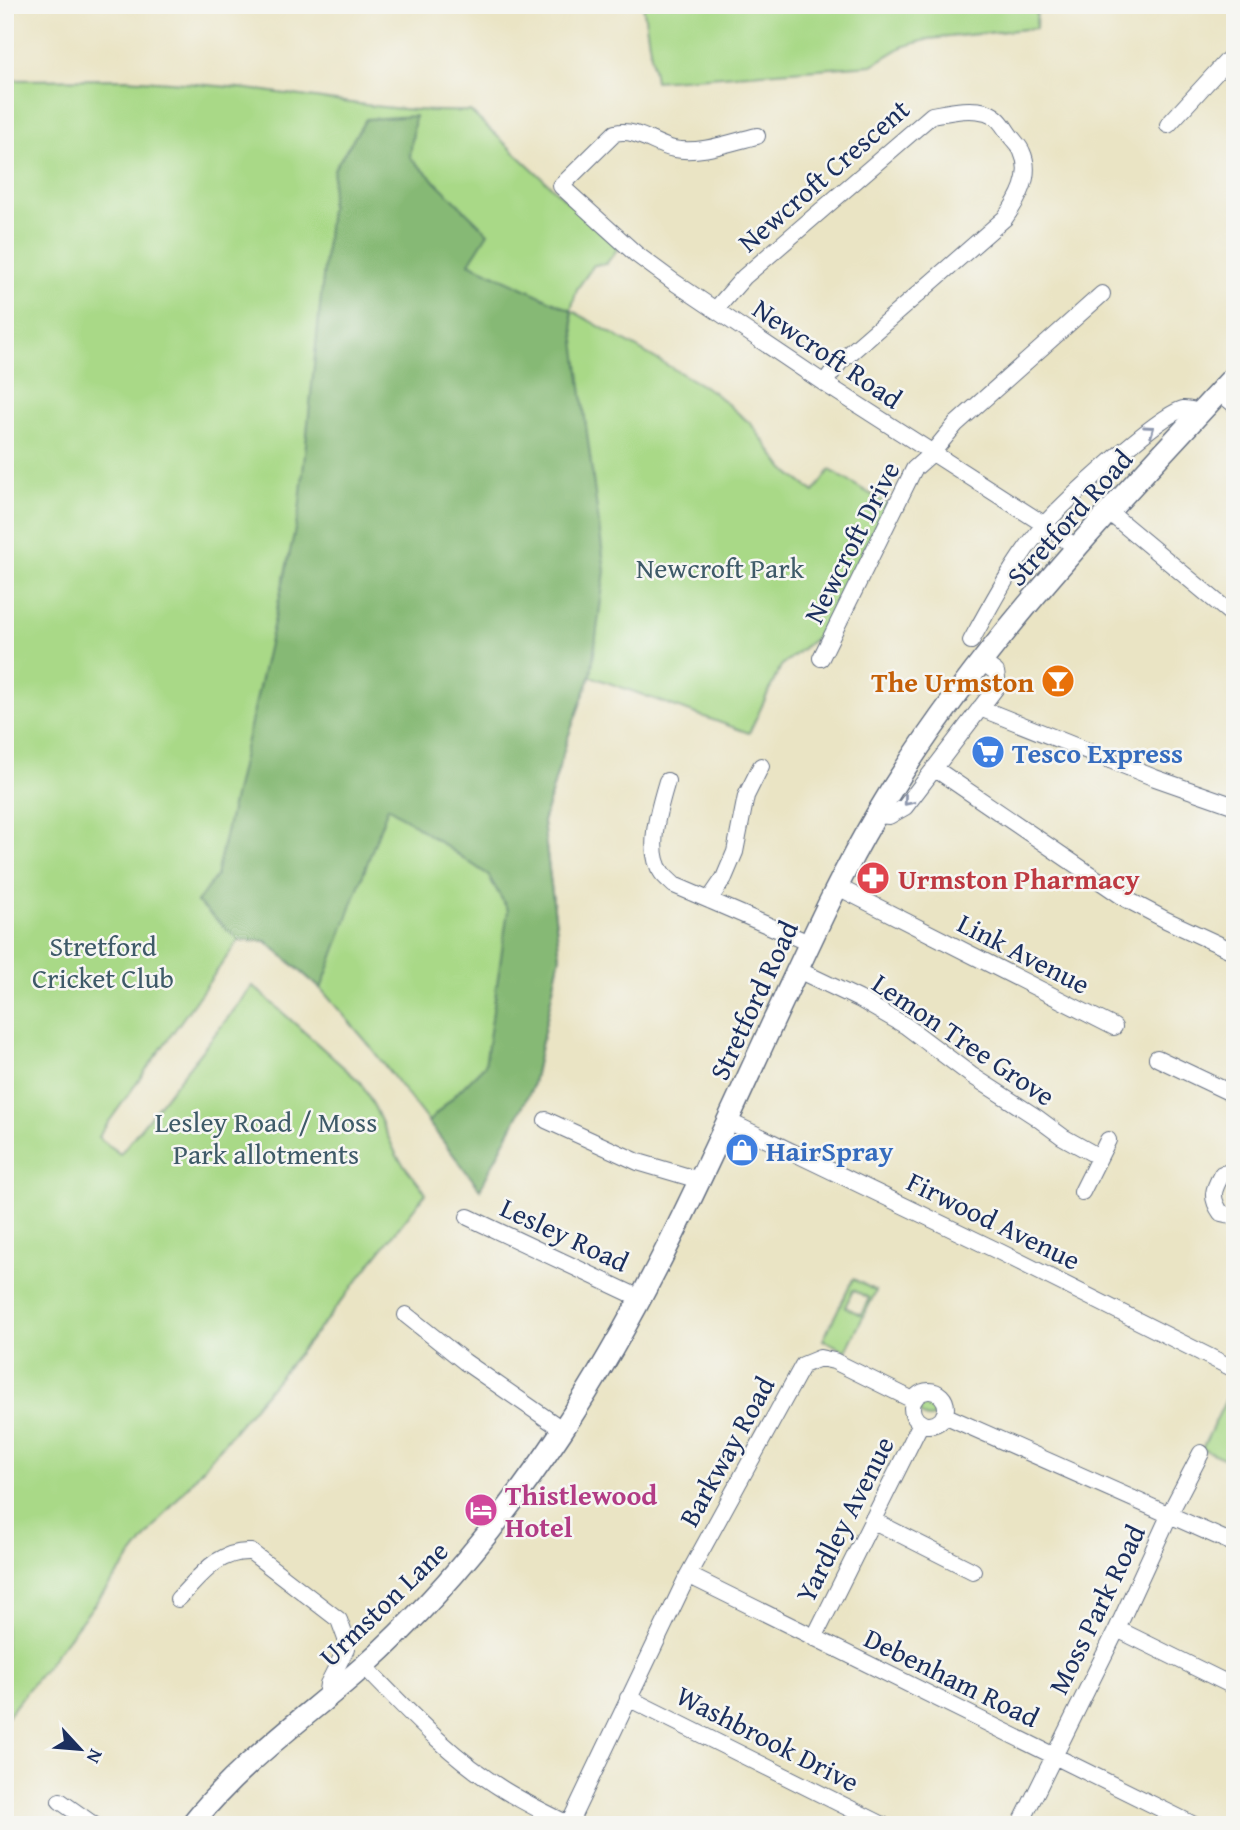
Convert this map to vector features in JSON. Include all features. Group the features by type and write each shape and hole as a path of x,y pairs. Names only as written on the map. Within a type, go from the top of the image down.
{"main road":[{"name":"Stretford Road","path":"684,1210 836,886 876,815 965,677 982,662 1045,583 1200,412 1227,398 1235,375"},
{"name":"Urmston Lane","path":"191,1825 226,1784 363,1666 453,1578 501,1517 563,1430 640,1298 684,1210"}],"street":[{"path":"1168,125 1235,52"},
{"name":"Newcroft Crescent","path":"716,309 744,277 932,115 970,110 997,117 1023,153 1026,172 1022,191 1015,204 1005,218 840,362 824,383"},
{"name":"Newcroft Road","path":"757,136 685,150 672,149 633,133 615,134 561,186 636,254 824,383 1077,548"},
{"name":"Newcroft Drive","path":"821,658 914,469 932,453 956,424 1102,294"},
{"name":"Stretford Road","path":"971,641 1001,587 1045,525 1077,492 1142,436 1175,413 1185,409 1200,412"},
{"path":"1110,513 1235,617"},
{"path":"876,815 889,816 905,807 998,685 996,673 982,662"},
{"path":"979,708 1155,778 1235,806"},
{"path":"709,900 724,878 735,852 746,796 761,766"},
{"path":"934,768 1126,899 1235,952"},
{"path":"667,781 659,806 654,839 660,872 674,885 809,943"},
{"name":"Link Avenue","path":"836,886 1114,1027"},
{"name":"Lemon Tree Grove","path":"798,970 859,999 906,1026 971,1075 1063,1137 1099,1157"},
{"path":"1157,1058 1235,1095"},
{"path":"546,1120 638,1162 699,1180"},
{"name":"Firwood Avenue","path":"728,1121 1234,1369"},
{"path":"1082,1192 1108,1140"},
{"path":"1235,1171 1222,1174 1213,1193 1214,1202 1221,1213 1235,1216"},
{"name":"Lesley Road","path":"468,1217 640,1298"},
{"path":"407,1315 465,1362 563,1430"},
{"name":"Barkway Road","path":"570,1824 688,1575 800,1370 807,1362 820,1358 834,1361 913,1400"},
{"path":"933,1391 943,1398 946,1409 944,1415 937,1423 921,1423 912,1410 913,1400 922,1392 933,1391"},
{"path":"944,1415 1235,1544"},
{"name":"Yardley Avenue","path":"814,1638 921,1423"},
{"name":"Moss Park Road","path":"1020,1825 1118,1629 1201,1453"},
{"path":"872,1520 973,1571"},
{"path":"178,1598 227,1554 251,1552 339,1620 346,1639 346,1649 328,1684 326,1697"},
{"name":"Debenham Road","path":"688,1575 1194,1825"},
{"path":"1118,1629 1235,1688"},
{"path":"363,1666 464,1762 504,1790 570,1824"},
{"name":"Washbrook Drive","path":"628,1698 883,1825"},
{"path":"60,1801 94,1825"}],"green space":[{"path":"643,5 1037,5 1036,28 929,39 902,47 872,65 655,81"},
{"path":"127,79 236,87 395,108 470,111 618,248 606,264 594,265 577,289 571,310 712,391 751,424 784,469 814,492 830,470 887,504 823,632 781,666 749,733 590,676 567,740 543,822 560,956 532,1088 480,1189 365,1040 321,989 266,941 239,940 98,1137 120,1154 253,986 360,1082 397,1156 426,1193 328,1318 168,1510 5,1719 5,80"},
{"path":"415,116 410,157 488,233 469,263 571,310 605,571 591,675 567,740 543,822 560,956 532,1088 480,1189 428,1122 485,1065 508,910 488,875 388,807 321,989 266,941 239,940 197,902 216,876 299,512 334,169 366,119"},
{"path":"853,1279 876,1291 846,1351 823,1340","holes":["853,1290 869,1298 861,1315 845,1307"]},
{"path":"1235,1381 1235,1463 1202,1449"},
{"path":"929,1398 936,1401 939,1408 936,1415 929,1418 922,1415 919,1408 922,1401"}],"place":[{"name":"The Urmston","path":"1058,681"},
{"name":"Tesco Express","path":"988,752"},
{"name":"Urmston Pharmacy","path":"873,878"},
{"name":"HairSpray","path":"742,1150"},
{"name":"Thistlewood Hotel","path":"481,1510"}],"park label":[{"name":"Newcroft Park","path":"720,567"},
{"name":"Stretford Cricket Club","path":"103,961"},
{"name":"Lesley Road / Moss Park allotments","path":"266,1137"}]}
